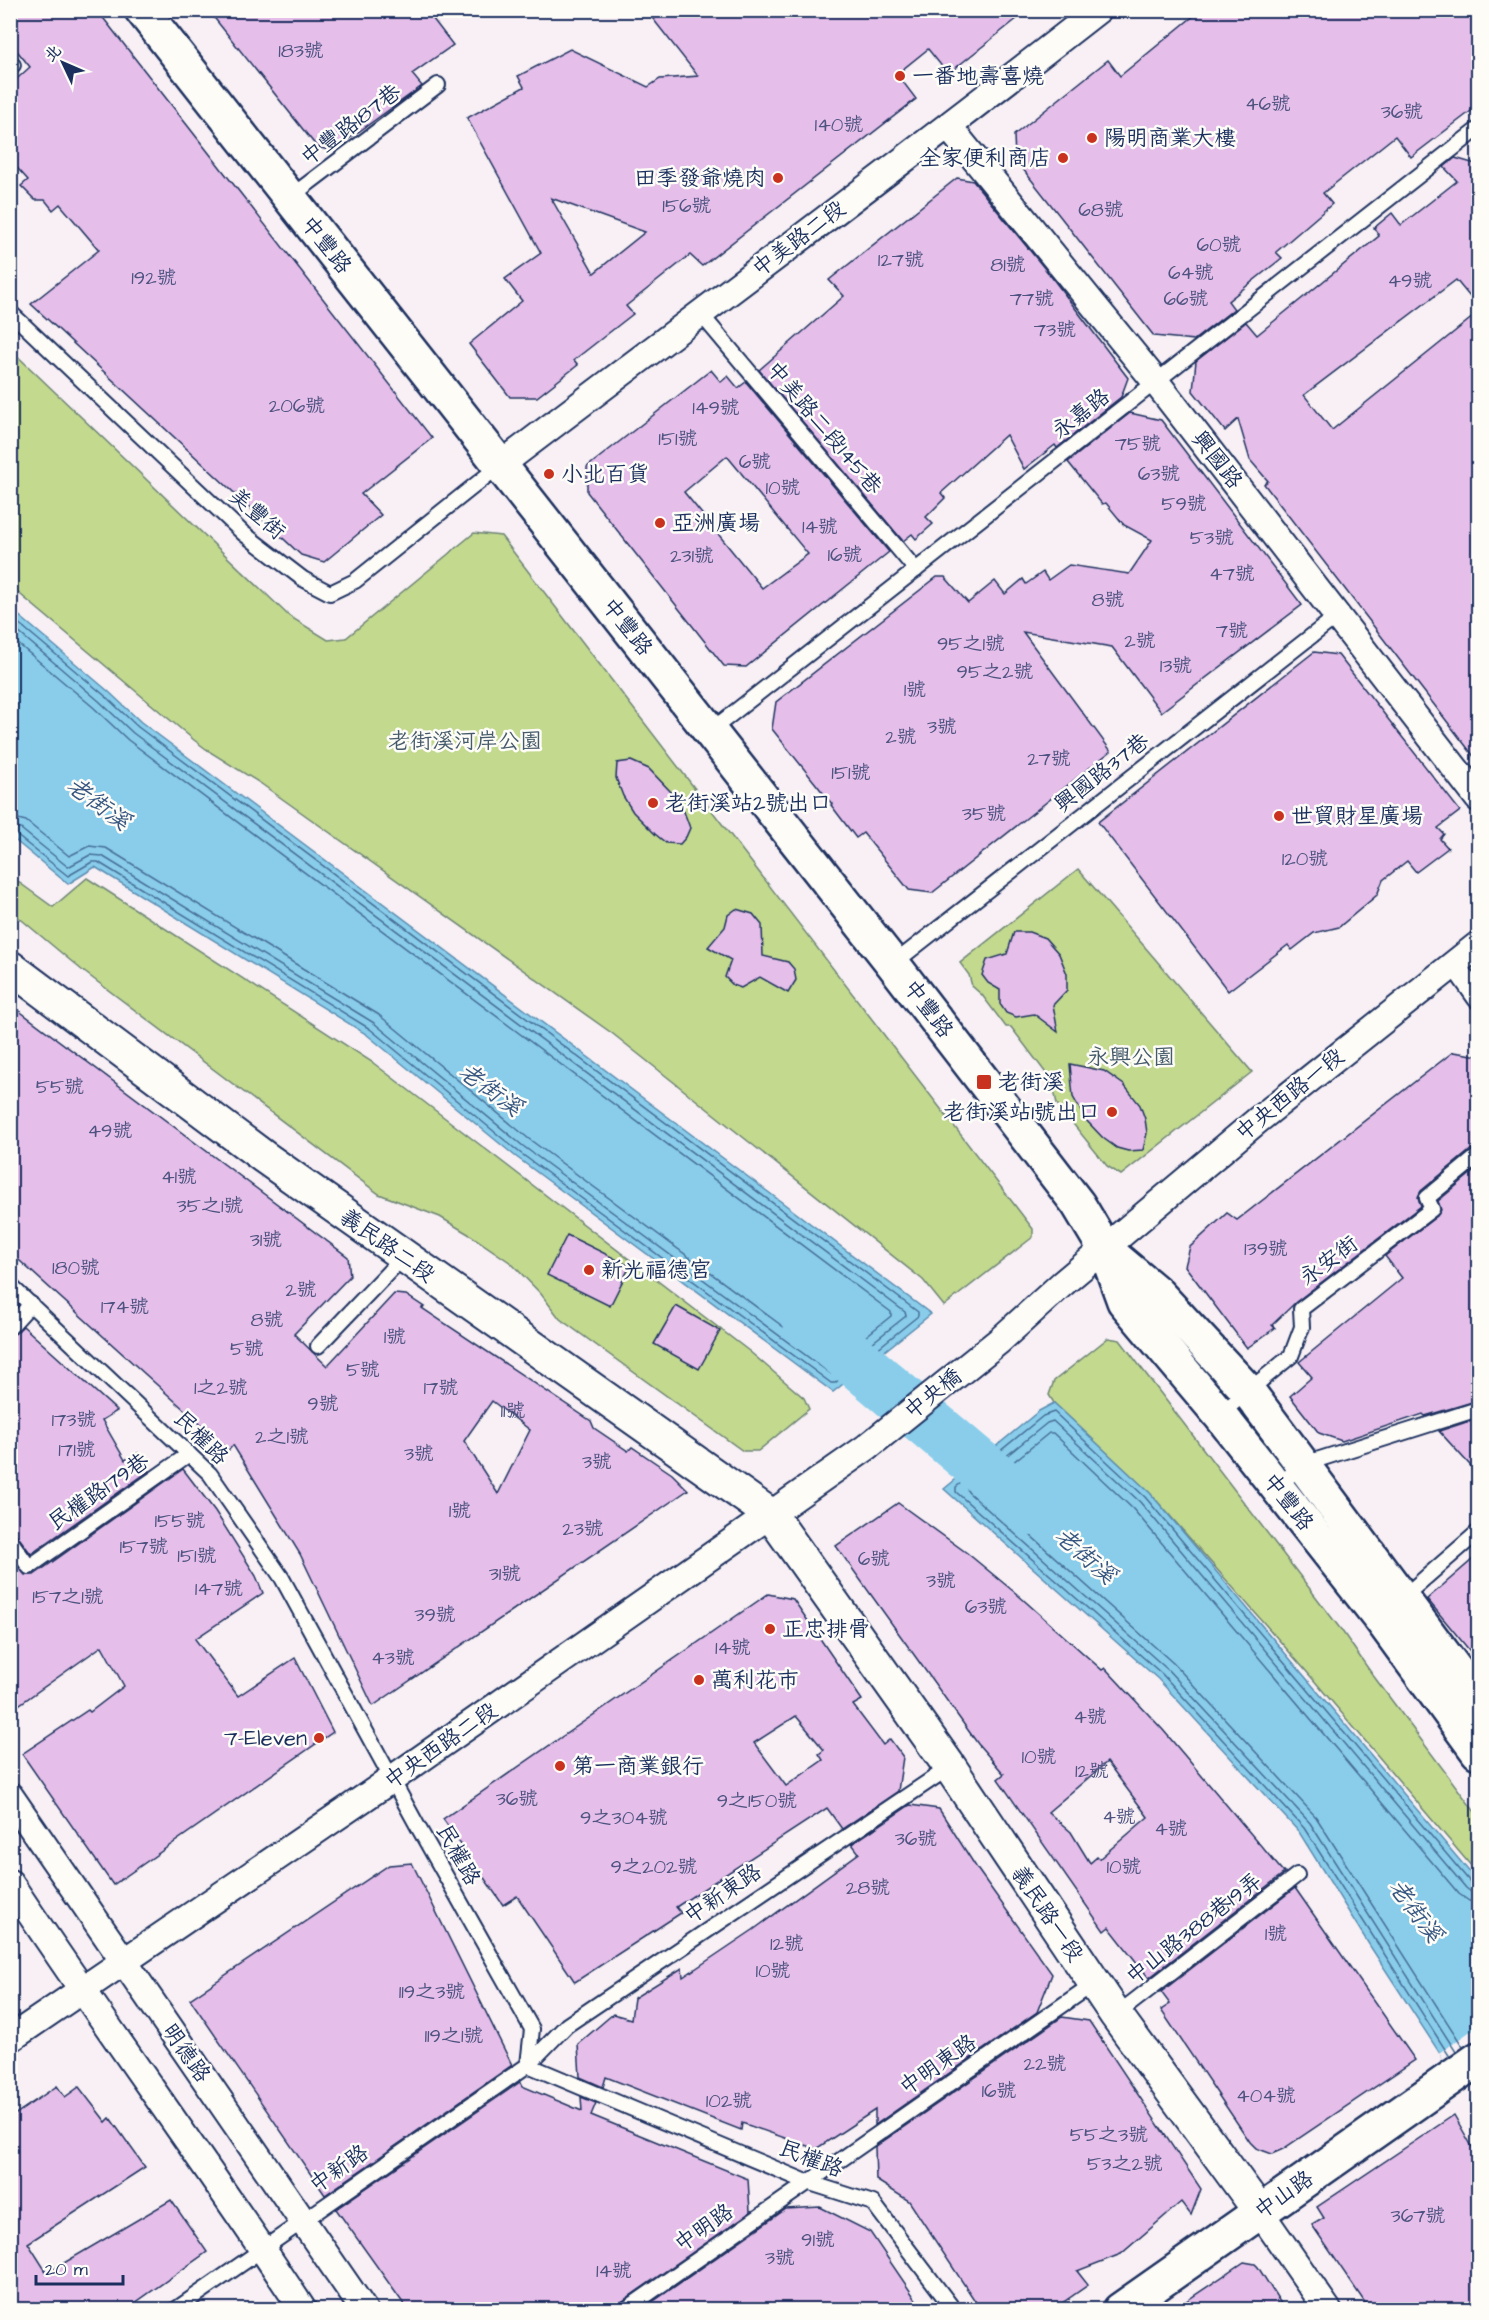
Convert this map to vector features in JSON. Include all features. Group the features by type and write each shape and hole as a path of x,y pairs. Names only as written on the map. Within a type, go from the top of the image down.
{"main road":[{"name":"中豐路","path":"142,10 893,964 1078,1204 1105,1249 1124,1301 1220,1414 1276,1487 1479,1700"},
{"name":"中豐路","path":"1105,1249 1156,1292 1248,1391 1304,1464 1479,1752"},
{"name":"中山路","path":"1120,2310 1479,2059"}],"street":[{"name":"中美路二段","path":"499,466 949,127 1098,10"},
{"name":"興國路","path":"949,127 1156,382 1479,798"},
{"name":"中央西路一段","path":"1105,1249 1258,1120 1479,945"},
{"path":"1454,964 1479,998"},
{"name":"義民路二段","path":"10,967 264,1157 771,1515"},
{"name":"中央橋","path":"867,1447 999,1341 1105,1249"},
{"name":"中央西路二段","path":"10,2039 392,1779 867,1447"},
{"name":"義民路一段","path":"771,1515 950,1767 1093,1983 1260,2212 1328,2310"},
{"name":"明德路","path":"10,1796 364,2310"},
{"path":"10,1883 81,1990 263,2248 303,2310"}],"lane":[{"name":"中豐路187巷","path":"289,198 438,86"},
{"name":"永嘉路","path":"709,732 1479,129"},
{"name":"美豐街","path":"10,312 243,533 303,579 330,593 355,581 499,466"},
{"name":"中美路二段145巷","path":"700,313 916,570"},
{"name":"興國路37巷","path":"893,964 1337,616"},
{"name":"永安街","path":"1220,1414 1291,1356 1302,1327 1300,1309 1432,1209 1427,1198 1479,1156"},
{"path":"318,1346 403,1257"},
{"name":"民權路","path":"10,1285 210,1474 282,1578 532,2029 528,2065 807,2182 873,2203 954,2310"},
{"path":"10,1327 31,1304"},
{"path":"1276,1487 1304,1464 1479,1409"},
{"name":"民權路179巷","path":"10,1540 29,1567 189,1454"},
{"path":"1391,1609 1479,1532"},
{"name":"中新東路","path":"528,2065 567,2025 950,1767"},
{"name":"中山路388巷19弄","path":"1116,2015 1297,1875"},
{"name":"中明東路","path":"807,2182 1093,1983"},
{"name":"中新路","path":"175,2310 528,2065"},
{"name":"中明路","path":"625,2310 807,2182"}],"green space":[{"name":"老街溪河岸公園","path":"10,349 289,616 328,640 346,638 474,533 501,536 1033,1229 1033,1237 944,1306 923,1280 613,1034 260,783 210,752 15,590 10,583"},
{"name":"永興公園","path":"1078,869 1252,1072 1121,1175 1107,1166 1057,1104 1052,1081 1011,1027 1006,1027 982,995 972,986 969,975 960,963"},
{"path":"10,876 53,907 87,878 372,1062 749,1351 804,1398 809,1409 758,1451 743,1451 560,1319 541,1294 511,1263 440,1217 379,1194 83,971 11,911"},
{"path":"1108,1338 1120,1340 1342,1631 1478,1816 1478,1874 1306,1671 1150,1493 1054,1403 1049,1395 1054,1381"}],"water":[{"path":"10,608 141,722 931,1314 833,1392 515,1156 366,1034 95,867 68,884 11,837"},
{"path":"1054,1403 1150,1493 1478,1882 1478,2112 1299,1832 1158,1679 944,1489 1039,1411"}],"pier":[{"path":"1478,2026 1478,2095 1469,2102 1439,2053"}],"building":[{"path":"10,10 97,10 432,438 361,494 381,515 324,562 301,555 31,304 99,250 60,204 53,210 45,200 35,200 21,186 28,180 10,160 10,85 30,67 10,42"},
{"path":"208,10 426,10 453,45 412,74 422,86 332,151 317,147"},
{"path":"646,10 1028,10 948,74 928,49 897,74 916,99 702,266 690,255 626,306 633,314 574,360 578,365 537,397 510,397 469,344 522,301 505,279 541,253 467,118 524,87 518,76 570,49 648,87 660,79 698,76","holes":["551,198 645,232 594,273"]},
{"path":"1201,10 1479,10 1479,105 1411,157 1395,136 1323,193 1332,204 1276,252 1282,258 1228,301 1234,309 1194,340 1154,336 1015,159 1014,135 1108,60 1120,76"},
{"path":"1455,158 1479,165 1479,308 1456,280 1304,395 1332,430 1479,312 1479,763 1264,484 1268,481 1250,460 1238,419 1225,431 1193,391 1196,361 1246,322 1257,335 1379,236 1374,228 1392,213 1401,225 1457,181 1444,167"},
{"path":"957,178 973,181 1050,275 1128,378 1121,397 1057,448 1055,445 1024,469 1006,435 941,493 945,498 926,517 933,524 916,539 912,534 903,541 759,370 844,296 829,280"},
{"name":"亞洲廣場","path":"711,370 721,382 728,376 738,388 746,382 889,552 746,667 724,666 587,492 587,467","holes":["727,456 808,554 762,588 684,492"]},
{"path":"1130,413 1161,420 1302,605 1161,712 1112,647 1023,632 1111,751 932,893 909,890 863,833 856,838 772,729 776,702 937,577 945,577 968,603 995,581 1005,594 1023,579 1026,584 1043,572 1048,580 1069,565 1129,574 1152,540 1124,525 1106,503 1102,504 1068,462"},
{"name":"世貿財星廣場","path":"1314,652 1338,655 1460,811 1438,828 1444,834 1440,839 1448,848 1416,872 1407,861 1383,880 1377,895 1339,927 1314,933 1292,950 1288,945 1228,991 1098,822"},
{"name":"老街溪站2號出口","path":"631,761 649,769 673,794 683,809 690,828 680,844 666,843 655,834 633,812 623,796 616,778 617,763"},
{"path":"736,909 753,914 762,925 763,956 788,962 794,969 796,980 788,993 760,977 741,988 733,985 725,977 731,960 708,947 725,927 728,915"},
{"path":"1014,932 1029,932 1045,938 1059,954 1067,974 1067,990 1053,1005 1058,1032 1034,1014 1016,1017 1006,1013 1000,1004 1000,990 988,983 982,975 987,960 1007,954"},
{"path":"10,1004 348,1257 350,1276 294,1334 327,1366 394,1294 406,1295 591,1421 594,1428 628,1451 632,1447 672,1474 688,1490 373,1706 300,1554 233,1445 229,1450 10,1252","holes":["492,1401 530,1430 498,1494 464,1441"]},
{"path":"1453,1052 1479,1056 1479,1147 1472,1149 1421,1191 1418,1197 1421,1206 1296,1302 1272,1325 1275,1328 1247,1348 1185,1266 1190,1247 1227,1213 1237,1220"},
{"name":"老街溪站1號出口","path":"1070,1064 1104,1071 1124,1085 1140,1105 1145,1119 1147,1133 1143,1150 1128,1151 1117,1148 1103,1138 1086,1120 1073,1097"},
{"path":"1479,1167 1479,1400 1425,1416 1423,1414 1342,1441 1319,1433 1290,1396 1312,1377 1299,1362 1402,1278 1385,1256 1437,1216 1441,1210 1438,1201"},
{"name":"新光福德宮","path":"567,1235 630,1266 610,1306 547,1275"},
{"path":"676,1306 720,1331 699,1369 654,1344"},
{"path":"23,1326 117,1411 102,1420 125,1460 138,1453 149,1471 31,1554 17,1535 10,1531 10,1336"},
{"path":"1479,1418 1479,1475 1439,1431"},
{"path":"183,1469 215,1511 256,1576 263,1593 195,1639 238,1696 295,1658 333,1732 113,1885 22,1754 88,1710 90,1712 124,1686 102,1646 10,1711 10,1556 25,1575 34,1575"},
{"path":"898,1503 967,1553 1102,1670 1105,1668 1163,1730 1284,1873 1149,1978 1109,1927 1104,1931 998,1779 1004,1774 978,1744 836,1546","holes":["1107,1762 1148,1817 1099,1859 1097,1857 1090,1863 1071,1832 1048,1812"]},
{"path":"1479,1554 1479,1662 1427,1599"},
{"path":"768,1594 793,1599 862,1700 853,1705 883,1745 890,1739 903,1757 898,1791 842,1829 827,1808 676,1907 681,1913 575,1982 517,1896 503,1905 443,1819","holes":["796,1716 824,1750 819,1754 823,1760 786,1786 754,1743"]},
{"path":"910,1805 939,1809 978,1870 1052,1974 1037,2012 875,2125 875,2110 816,2149 742,2123 741,2130 606,2077 603,2087 580,2077 578,2044 613,2014 631,2019 634,1998 682,1968 683,1977 753,1930 859,1853 852,1844"},
{"path":"412,1863 512,2065 325,2195 190,1999 389,1865"},
{"path":"1295,1888 1415,2060 1283,2149 1272,2154 1256,2148 1250,2142 1161,2010 1170,2004 1161,1992"},
{"path":"1062,2017 1089,2021 1201,2189 1191,2215 1181,2202 1121,2254 1077,2271 1088,2285 1052,2310 981,2310 909,2201 876,2180 875,2147"},
{"path":"520,2082 522,2086 582,2111 581,2097 596,2103 591,2115 748,2179 750,2211 752,2211 620,2303 616,2310 408,2310 336,2209"},
{"path":"57,2086 65,2097 79,2087 106,2122 110,2118 145,2167 28,2243 47,2273 171,2200 207,2252 125,2310 10,2310 10,2118"},
{"path":"1454,2115 1479,2159 1479,2310 1370,2310 1312,2225 1324,2218 1317,2207"},
{"path":"820,2207 870,2232 923,2310 641,2310 786,2209"},
{"path":"1244,2262 1255,2264 1258,2267 1285,2310 1173,2310"}],"waterway":[{"name":"老街溪","path":"809,1322 1032,1510"}],"place":[{"name":"一番地壽喜燒","path":"900,76"},
{"name":"陽明商業大樓","path":"1092,138"},
{"name":"全家便利商店","path":"1063,158"},
{"name":"田季發爺燒肉","path":"778,178"},
{"name":"小北百貨","path":"549,474"},
{"name":"亞洲廣場","path":"660,523"},
{"name":"老街溪站2號出口","path":"653,803"},
{"name":"世貿財星廣場","path":"1279,816"},
{"name":"老街溪","path":"984,1082"},
{"name":"老街溪站1號出口","path":"1112,1112"},
{"name":"新光福德宮","path":"589,1270"},
{"name":"正忠排骨","path":"770,1629"},
{"name":"萬利花市","path":"699,1680"},
{"name":"7-Eleven","path":"319,1738"},
{"name":"第一商業銀行","path":"560,1766"}]}
